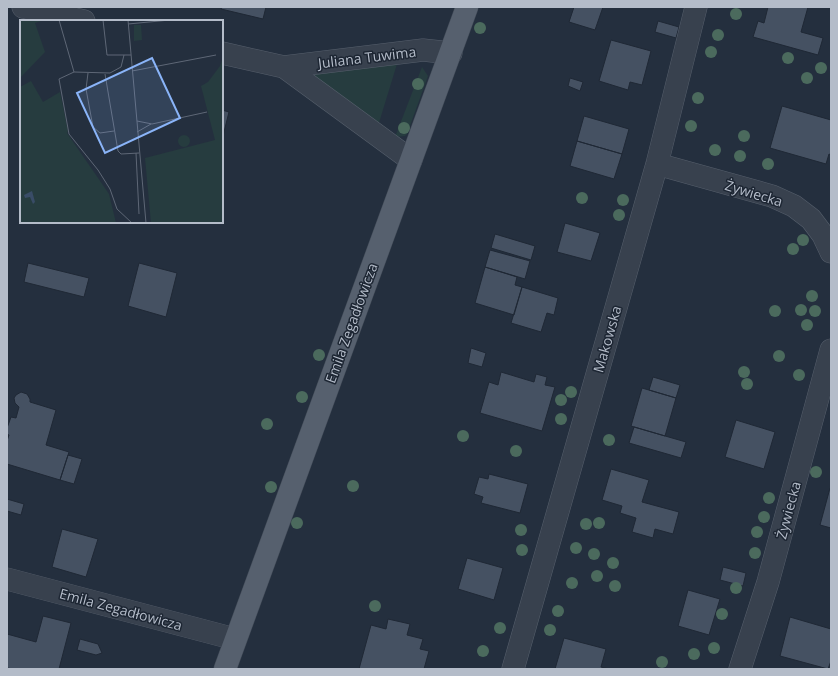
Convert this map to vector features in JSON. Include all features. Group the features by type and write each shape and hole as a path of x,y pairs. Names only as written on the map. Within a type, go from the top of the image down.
{"main road":[{"name":"Emila Zegadłowicza","path":"224,669 468,7"}],"street":[{"path":"23,7 80,20"},
{"name":"Makowska","path":"513,669 657,164 696,7"},
{"name":"Juliana Tuwima","path":"223,53 284,67 423,50 451,53"},
{"name":"Juliana Tuwima","path":"284,67 411,160"},
{"name":"Żywiecka","path":"657,164 772,196 794,206 811,220 823,234 831,252"},
{"name":"Żywiecka","path":"740,669 768,582 831,350"},
{"name":"Emila Zegadłowicza","path":"7,579 235,639"}],"green space":[{"path":"397,64 378,126 315,78 315,74"},
{"path":"422,67 428,76 407,134 405,136 395,137"}],"building":[{"path":"222,7 266,7 263,19 221,9"},
{"path":"574,7 603,7 595,30 569,22"},
{"path":"768,7 808,7 801,32 823,38 818,55 753,37 758,21 764,23"},
{"path":"658,21 679,27 676,38 655,32"},
{"path":"611,40 651,51 642,85 630,82 628,90 599,81"},
{"path":"570,78 583,82 580,91 568,86"},
{"path":"782,106 831,120 831,155 829,154 826,164 770,148"},
{"path":"223,110 229,112 223,136"},
{"path":"584,116 629,129 622,154 577,141"},
{"path":"577,141 622,154 614,179 570,166"},
{"path":"565,223 600,233 591,261 557,252"},
{"path":"495,234 535,246 531,260 491,248"},
{"path":"490,250 530,261 525,279 485,267"},
{"path":"28,263 89,278 84,297 24,282"},
{"path":"139,263 177,273 166,317 128,306"},
{"path":"485,267 517,277 515,285 522,287 514,315 475,303"},
{"path":"522,287 558,298 554,315 547,313 541,332 511,323"},
{"path":"471,348 486,353 482,367 468,363"},
{"path":"501,372 534,382 536,374 547,377 545,385 555,387 542,431 480,413 489,382 498,385"},
{"path":"653,377 680,385 676,398 649,390"},
{"path":"642,388 676,398 665,436 631,426"},
{"path":"21,392 27,394 30,402 56,410 46,445 69,452 60,480 7,464 7,441 9,435 7,434 7,428 11,417 16,418 19,407 15,403 14,398"},
{"path":"736,420 775,432 764,469 725,457"},
{"path":"634,427 686,442 681,458 629,443"},
{"path":"68,455 82,459 74,484 60,480"},
{"path":"611,469 649,480 642,502 679,512 673,534 655,529 653,538 632,532 636,518 620,513 622,506 602,500"},
{"path":"489,474 528,484 520,513 481,503 483,497 474,494 479,477 488,479"},
{"path":"830,488 831,489 831,528 820,525"},
{"path":"7,499 24,504 21,515 7,511"},
{"path":"62,529 98,539 86,577 52,567"},
{"path":"467,558 503,568 494,600 458,589"},
{"path":"723,567 746,573 743,586 720,580"},
{"path":"688,590 720,599 709,635 678,626"},
{"path":"43,616 71,623 59,669 7,668 7,634 36,642"},
{"path":"790,617 831,629 831,661 828,669 780,656"},
{"path":"388,619 410,624 407,635 423,639 420,649 429,651 424,669 359,669 371,625 386,629"},
{"path":"564,638 606,649 601,667 609,669 555,669"},
{"path":"80,639 98,644 102,653 96,655 77,650"}]}
